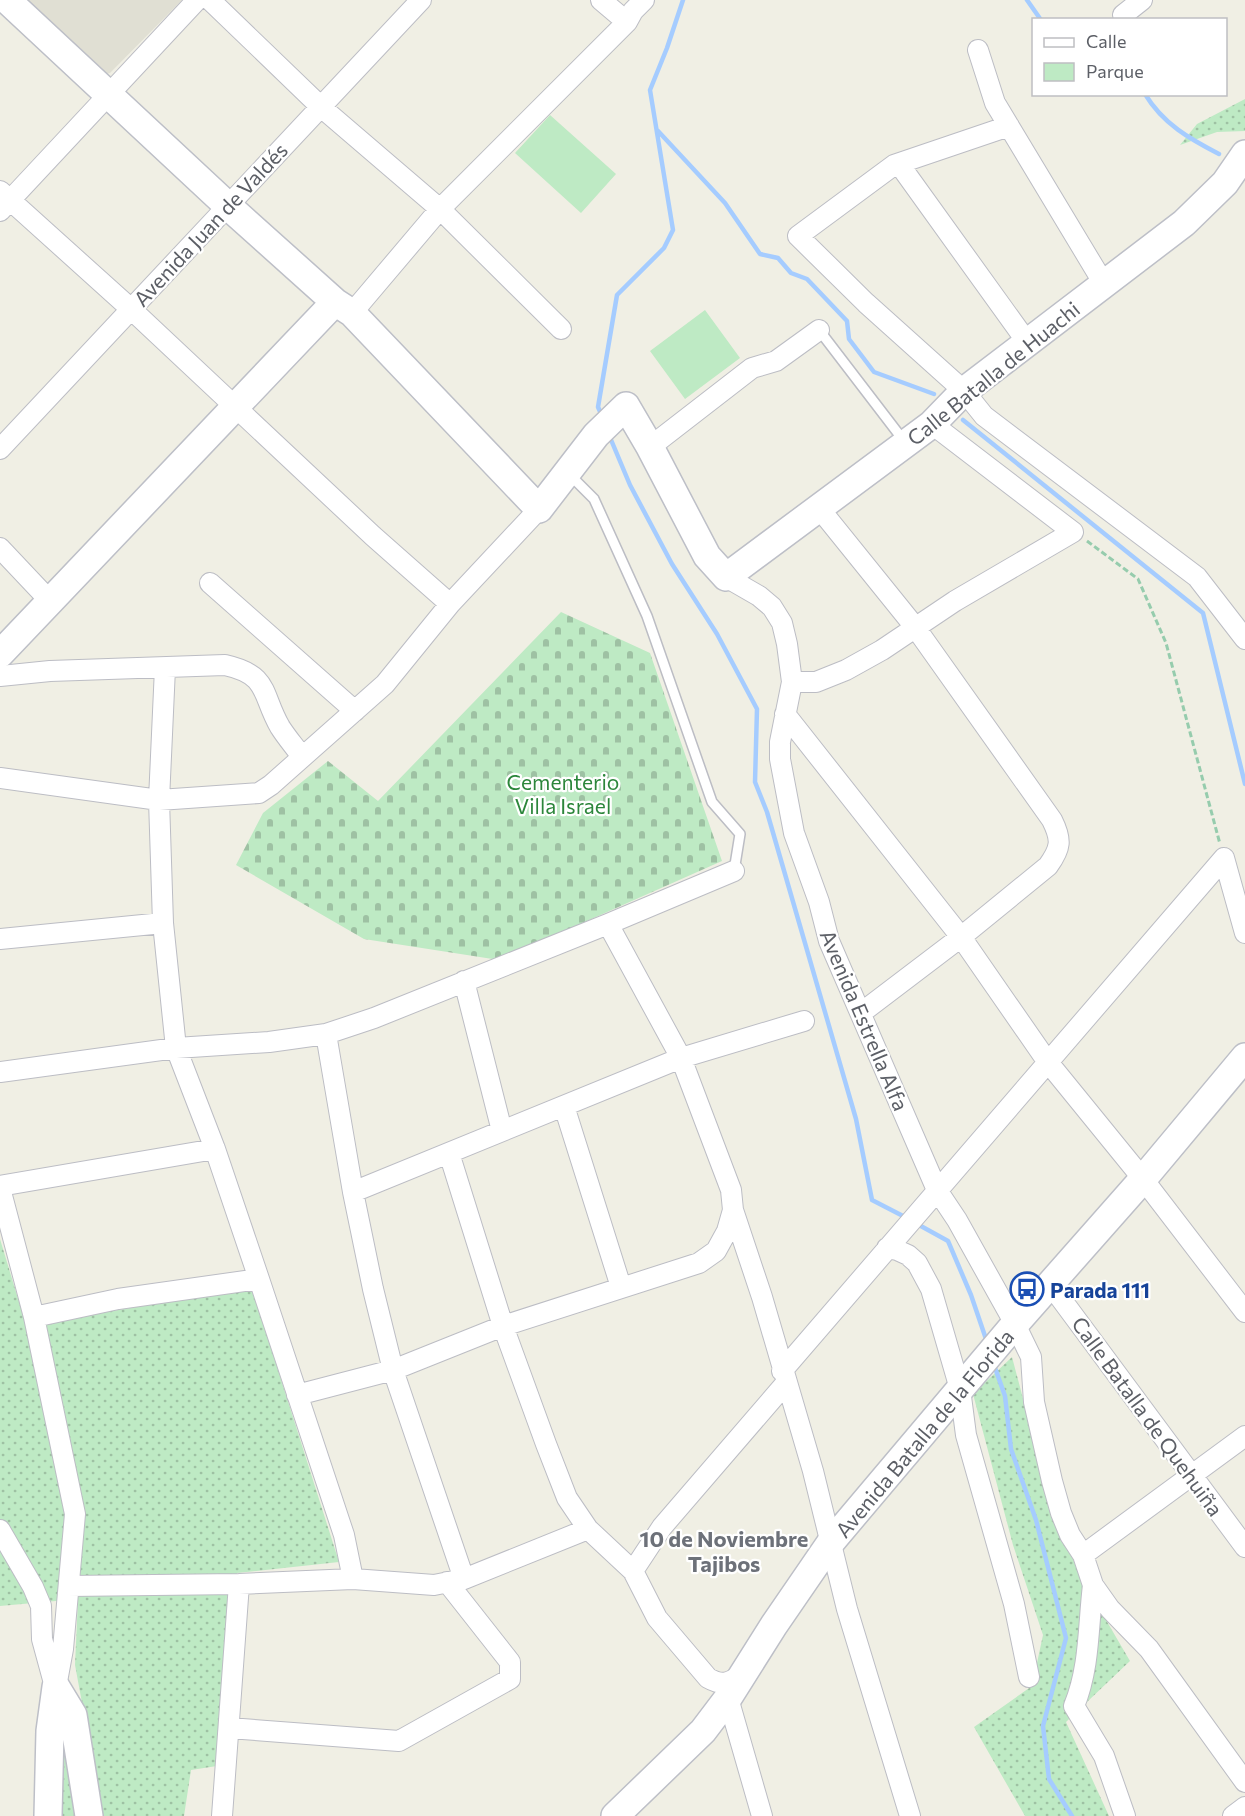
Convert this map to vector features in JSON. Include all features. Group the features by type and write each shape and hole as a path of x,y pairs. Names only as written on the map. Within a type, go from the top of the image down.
{"street":[{"path":"0,6 6,0 228,206 343,307 539,509"},
{"path":"197,0 109,95 3,201 131,309 373,536 450,604"},
{"path":"210,0 321,107 440,209 561,329"},
{"name":"Avenida Juan de Valdés","path":"0,449 421,0"},
{"path":"601,0 627,22"},
{"path":"0,654 235,408 343,307 627,22 633,11 644,0"},
{"path":"1123,15 1142,0"},
{"path":"978,50 995,103 1104,284"},
{"path":"1009,126 899,164 798,236 866,303 964,390 984,416 1197,577 1245,639"},
{"name":"Calle Batalla de Huachi","path":"726,577 932,424 964,390 1184,223 1225,183 1245,154"},
{"path":"899,164 1027,342"},
{"path":"650,447 752,368 776,361 819,330"},
{"name":"Avenida Estrella Alfa","path":"568,473 612,419 650,447 707,556 726,577 759,596 772,607 782,623 792,682 784,714 780,759 794,833 819,902 830,941 937,1190 957,1220 1016,1324 1031,1356 1034,1402 1061,1513 1070,1535 1083,1555 1093,1586"},
{"path":"792,682 816,682 846,670 882,650 955,601 1073,532 932,424"},
{"path":"0,778 159,800 259,793 271,785 385,684 450,604 539,509 568,473"},
{"path":"819,508 915,627 1052,820 1060,836 1057,853 1048,866 961,937 861,1013"},
{"path":"0,548 51,601"},
{"path":"210,583 355,711"},
{"path":"0,676 50,671 225,665 242,669 256,678 280,726 302,757"},
{"path":"165,668 159,800 163,923 176,1048 215,1149 259,1279 344,1535 353,1579"},
{"path":"784,714 961,937 1047,1061 1143,1179 1245,1312"},
{"path":"1224,858 1245,933"},
{"path":"633,1572 662,1527 887,1248 1224,858"},
{"path":"0,1072 176,1048 269,1042 326,1034 374,1018 734,871"},
{"path":"0,939 163,923"},
{"path":"608,924 681,1058 731,1190 733,1210 762,1297 813,1471 847,1609 910,1816"},
{"path":"464,981 502,1131"},
{"path":"353,1192 681,1058 804,1022"},
{"path":"229,1728 399,1741 510,1679 510,1662 456,1581 393,1370 353,1192 326,1034"},
{"name":"Avenida Batalla de la Florida","path":"618,1815 703,1731 728,1698 774,1625 831,1542 1245,1058"},
{"path":"564,1106 621,1287"},
{"path":"48,1816 50,1731 63,1648 75,1514 34,1317 0,1187 215,1149"},
{"path":"449,1153 503,1326 567,1498 588,1529 633,1572 657,1618 708,1678 717,1683 728,1683 744,1674"},
{"path":"297,1395 393,1370 503,1326 699,1263 716,1251 727,1232 733,1210"},
{"path":"887,1248 908,1255 923,1273 931,1289 960,1389 966,1435 1014,1604 1029,1677"},
{"path":"34,1317 118,1299 259,1279"},
{"name":"Calle Batalla de Quehuiña","path":"1050,1284 1245,1548"},
{"path":"1083,1555 1245,1436"},
{"path":"69,1586 239,1584 353,1579 434,1585 456,1581 588,1529"},
{"path":"0,1530 33,1587 41,1606 42,1639 56,1687 73,1715 89,1816"},
{"path":"222,1816 239,1584"},
{"path":"1093,1586 1110,1609 1149,1648 1245,1782"},
{"path":"1093,1586 1086,1666 1081,1689 1074,1706 1104,1756 1125,1816"},
{"path":"728,1698 762,1816"},
{"path":"1233,1816 1245,1807"}],"lane":[{"path":"819,330 906,443"},
{"path":"568,473 594,499 647,616 712,802 740,834 734,871"}],"path":[{"path":"1073,532 1138,579 1166,643 1224,858"}],"shaded area":[{"path":"27,0 182,0 110,73 100,76"}],"green space":[{"path":"1245,99 1245,131 1217,132 1180,145 1197,124"},
{"path":"550,115 616,174 581,213 515,153"},
{"path":"705,310 740,358 685,399 650,351"},
{"name":"Cementerio Villa Israel","path":"561,612 650,653 722,861 499,960 364,939 236,865 263,813 328,761 378,801"},
{"path":"0,1239 26,1325 252,1288 339,1562 237,1573 217,1766 191,1770 184,1816 103,1816 75,1665 78,1599 0,1606"},
{"path":"1012,1357 1048,1493 1078,1572 1130,1661 1066,1722 1109,1816 1025,1816 974,1727 1032,1686 1043,1635 1013,1545 973,1394"},
{"path":"60,1721 80,1816 52,1816"}],"waterway":[{"path":"602,416 598,407 617,295 664,248 673,230 650,90 683,0"},
{"path":"1027,0 1040,18"},
{"path":"1146,96 1169,122 1219,154"},
{"path":"658,131 725,203 760,254 778,258 791,273 807,279 847,321 849,339 874,372 934,394"},
{"path":"963,420 1203,613 1245,784"},
{"path":"609,435 630,485 672,564 717,634 757,709 755,782 767,812 856,1119 872,1200 903,1216"},
{"path":"919,1225 948,1241 971,1295 987,1342"},
{"path":"994,1365 1005,1396 1011,1449 1036,1520 1066,1638 1043,1726 1049,1779 1072,1816"}],"place":[{"name":"Parada 111","path":"1027,1289"}],"district":[{"name":"10 de Noviembre Tajibos","path":"724,1550"}]}
